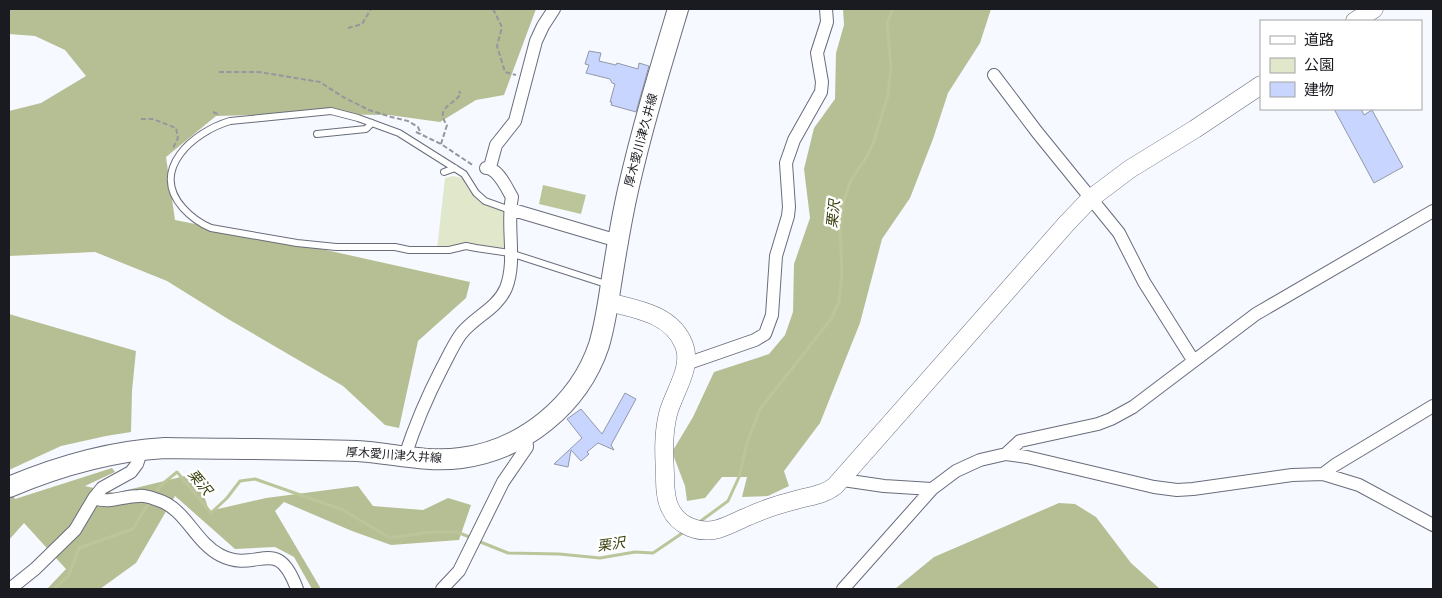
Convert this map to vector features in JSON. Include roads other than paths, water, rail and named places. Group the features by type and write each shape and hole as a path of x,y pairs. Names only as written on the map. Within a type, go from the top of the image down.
{"main road":[{"name":"厚木愛川津久井線","path":"9,487 52,470 79,462 142,449 359,451 448,459 474,456 503,447 526,435 546,421 562,406 582,379 599,345 618,241 641,138 678,9"}],"street":[{"path":"405,456 421,411 456,343 472,322 493,306 505,290 508,281 512,197 495,171 488,168 496,145 515,121 536,41 554,9"},
{"path":"686,364 755,340 765,334 768,329 774,300 776,256 788,216 789,200 786,163 794,140 821,92 822,82 817,53 828,22 826,9"},
{"path":"1357,20 1374,9"},
{"path":"994,75 1119,234 1140,276 1193,360"},
{"path":"609,294 648,312 667,324 684,346 686,364 668,414 664,443 668,503 675,516 692,528 715,530 773,507 828,491 843,480 1090,199 1139,162 1195,129 1260,86"},
{"path":"510,209 618,241"},
{"path":"1006,454 1020,441 1078,430 1111,419 1133,406 1193,360 1272,305 1433,211"},
{"path":"1323,474 1433,406"},
{"path":"442,589 459,571 508,473 527,447 526,435"},
{"path":"10,589 28,575 75,530 94,498 108,483 131,472 137,464 142,449"},
{"path":"843,589 932,488 967,465 1006,454 1177,490 1292,475 1323,474 1359,485 1433,525"},
{"path":"843,480 884,486 932,488"},
{"path":"94,498 108,501 144,496 160,500 175,510 205,543 218,554 242,561 272,558 284,563 290,570 297,589"}],"lane":[{"path":"510,209 485,201 476,193 464,174 399,133 330,111 225,123 201,136 176,158 170,179 176,200 191,217 210,228 297,243 336,247 395,247 409,250 448,250 466,246 510,253 609,294"},
{"path":"316,134 366,129 372,123"},
{"path":"444,172 454,168"}],"waterway":[{"name":"栗沢","path":"698,523 728,501 739,477 747,443 760,409 831,319 839,302 842,273 840,227 843,202 851,180 867,156 874,141 888,95 891,67 887,23 893,9"},
{"name":"栗沢","path":"154,496 160,486 177,472 211,513 227,498 240,481 255,479 343,510 390,538 430,532 457,532 472,538"},
{"name":"栗沢","path":"54,589 69,575 79,548 133,529 150,501"},
{"name":"栗沢","path":"478,541 508,553 559,554 600,558 635,552 653,553 684,532"}]}
